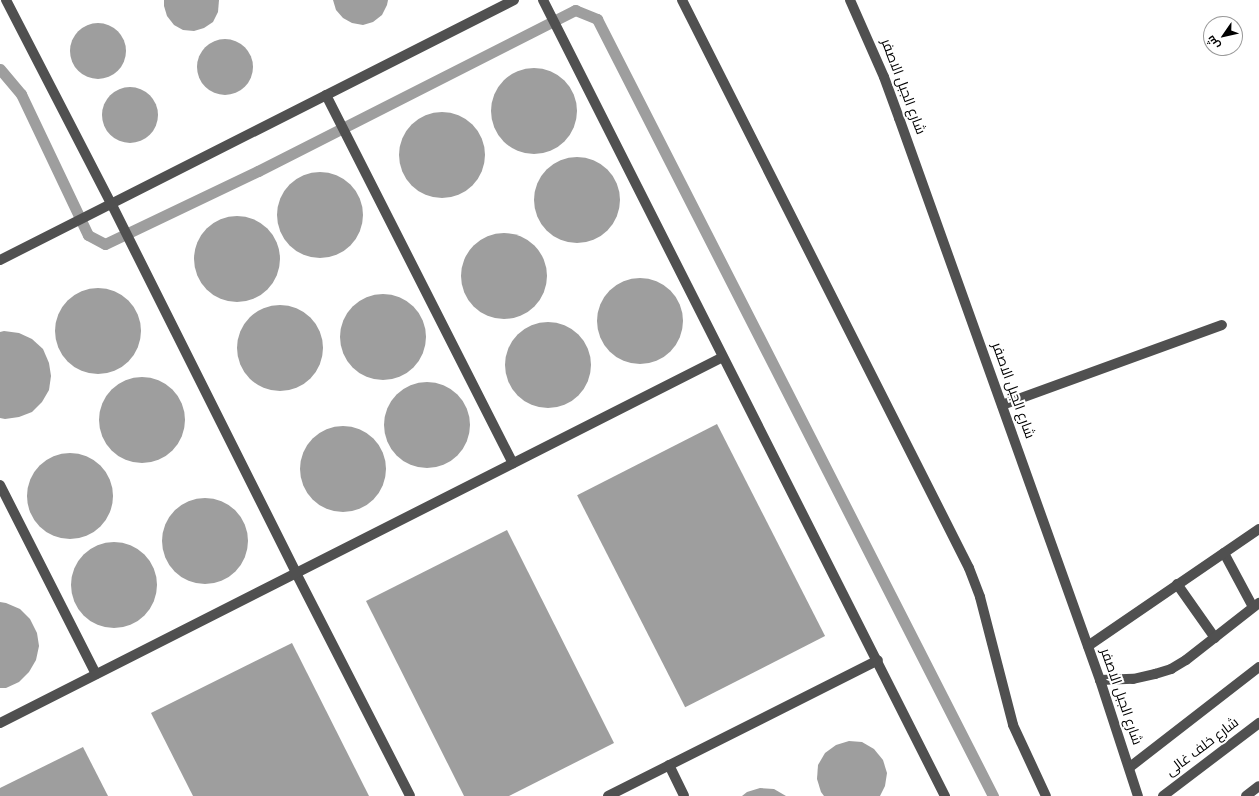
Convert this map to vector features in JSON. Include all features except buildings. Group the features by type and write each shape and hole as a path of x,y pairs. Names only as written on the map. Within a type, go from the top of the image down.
{"street":[{"path":"6,0 111,203 296,573 410,796"},
{"path":"0,260 514,0"},
{"path":"543,0 946,796"},
{"path":"682,0 970,568 980,597 1013,725 1046,796"},
{"name":"شارع الجبل الاصفر","path":"850,0 884,77 1088,646 1130,767 1138,796"},
{"path":"326,95 513,463"},
{"path":"1002,406 1222,325"},
{"path":"0,723 723,357"},
{"path":"0,484 96,674"},
{"path":"1088,646 1259,529"},
{"path":"1100,680 1133,679 1171,669 1186,660 1256,605 1224,553"},
{"path":"1177,584 1215,638"},
{"path":"608,796 878,660"},
{"path":"1130,767 1259,667"},
{"name":"شارع خلف غالى","path":"1163,796 1259,723"},
{"path":"669,765 684,796"},
{"path":"1246,796 1259,786"}],"shaded area":[{"path":"164,0 219,0 218,12 213,22 204,28 194,31 183,30 174,25 167,16"},
{"path":"333,0 388,0 382,15 373,22 363,25 352,23 343,18 336,10"},
{"path":"98,23 113,28 121,36 126,51 121,66 113,74 98,79 83,74 75,66 70,51 75,36 83,28"},
{"path":"225,39 240,44 248,52 253,67 248,82 240,90 225,95 210,90 202,82 197,67 202,52 210,44"},
{"path":"526,68 542,68 551,71 565,80 574,94 577,103 577,119 574,128 565,142 551,151 542,154 526,154 510,147 503,142 498,135 491,119 491,103 498,87 503,80 510,75"},
{"path":"130,87 145,92 153,100 158,115 153,130 145,138 130,143 115,138 107,130 102,115 107,100 115,92"},
{"path":"434,112 450,112 459,115 473,124 482,138 485,147 485,163 482,172 473,186 459,195 450,198 434,198 418,191 411,186 406,179 399,163 399,147 406,131 411,124 418,119"},
{"path":"569,157 585,157 594,160 608,169 617,183 620,192 620,208 617,217 608,231 594,240 585,243 569,243 553,236 546,231 541,224 534,208 534,192 541,176 546,169 553,164"},
{"path":"312,172 328,172 337,175 351,184 360,198 363,207 363,223 360,232 351,246 337,255 328,258 312,258 296,251 289,246 284,239 277,223 277,207 284,191 289,184 296,179"},
{"path":"229,216 245,216 254,219 268,228 277,242 280,251 280,267 277,276 268,290 254,299 245,302 229,302 213,295 206,290 201,283 194,267 194,251 201,235 206,228 213,223"},
{"path":"496,233 512,233 521,236 535,245 544,259 547,268 547,284 544,293 535,307 521,316 512,319 496,319 480,312 473,307 468,300 461,284 461,268 468,252 473,245 480,240"},
{"path":"632,278 648,278 657,281 671,290 680,304 683,313 683,329 680,338 671,352 657,361 648,364 632,364 616,357 609,352 604,345 597,329 597,313 604,297 609,290 616,285"},
{"path":"90,288 106,288 115,291 129,300 138,314 141,323 141,339 138,348 129,362 115,371 106,374 90,374 74,367 67,362 62,355 55,339 55,323 62,307 67,300 74,295"},
{"path":"375,294 391,294 400,297 414,306 423,320 426,329 426,345 423,354 414,368 400,377 391,380 375,380 359,373 352,368 347,361 340,345 340,329 347,313 352,306 359,301"},
{"path":"272,305 288,305 297,308 311,317 320,331 323,340 323,356 320,365 311,379 297,388 288,391 272,391 256,384 249,379 244,372 237,356 237,340 244,324 249,317 256,312"},
{"path":"540,322 556,322 565,325 579,334 588,348 591,357 591,373 588,382 579,396 565,405 556,408 540,408 524,401 517,396 512,389 505,373 505,357 512,341 517,334 524,329"},
{"path":"4,331 19,333 32,339 43,349 49,363 51,376 49,390 42,402 32,412 19,417 5,419 0,418 0,332"},
{"path":"134,377 150,377 159,380 173,389 182,403 185,412 185,428 182,437 173,451 159,460 150,463 134,463 118,456 111,451 106,444 99,428 99,412 106,396 111,389 118,384"},
{"path":"419,382 435,382 444,385 458,394 467,408 470,417 470,433 467,442 458,456 444,465 435,468 419,468 403,461 396,456 391,449 384,433 384,417 391,401 396,394 403,389"},
{"path":"717,424 825,636 685,707 577,495"},
{"path":"335,426 351,426 360,429 374,438 383,452 386,461 386,477 383,486 374,500 360,509 351,512 335,512 319,505 312,500 307,493 300,477 300,461 307,445 312,438 319,433"},
{"path":"62,453 78,453 87,456 101,465 110,479 113,488 113,504 110,513 101,527 87,536 78,539 62,539 46,532 39,527 34,520 27,504 27,488 34,472 39,465 46,460"},
{"path":"197,498 213,498 222,501 236,510 245,524 248,533 248,549 245,558 236,572 222,581 213,584 197,584 181,577 174,572 169,565 162,549 162,533 169,517 174,510 181,505"},
{"path":"507,530 614,743 509,796 464,796 366,601"},
{"path":"106,542 122,542 131,545 145,554 154,568 157,577 157,593 154,602 145,616 131,625 122,628 106,628 90,621 83,616 78,609 71,593 71,577 78,561 83,554 90,549"},
{"path":"0,602 20,609 30,619 37,633 39,646 36,660 29,672 19,682 6,688 0,688"},
{"path":"292,643 369,796 193,796 151,713"},
{"path":"849,741 862,742 874,749 883,760 887,773 885,786 880,796 824,796 821,792 817,779 818,765 825,753 836,745"},
{"path":"83,747 108,796 0,796 0,788"},
{"path":"760,788 774,789 786,796 742,796 747,792"}],"waterway":[{"path":"0,69 21,94 88,235 105,244 258,171 575,10 597,19 993,796"}]}
